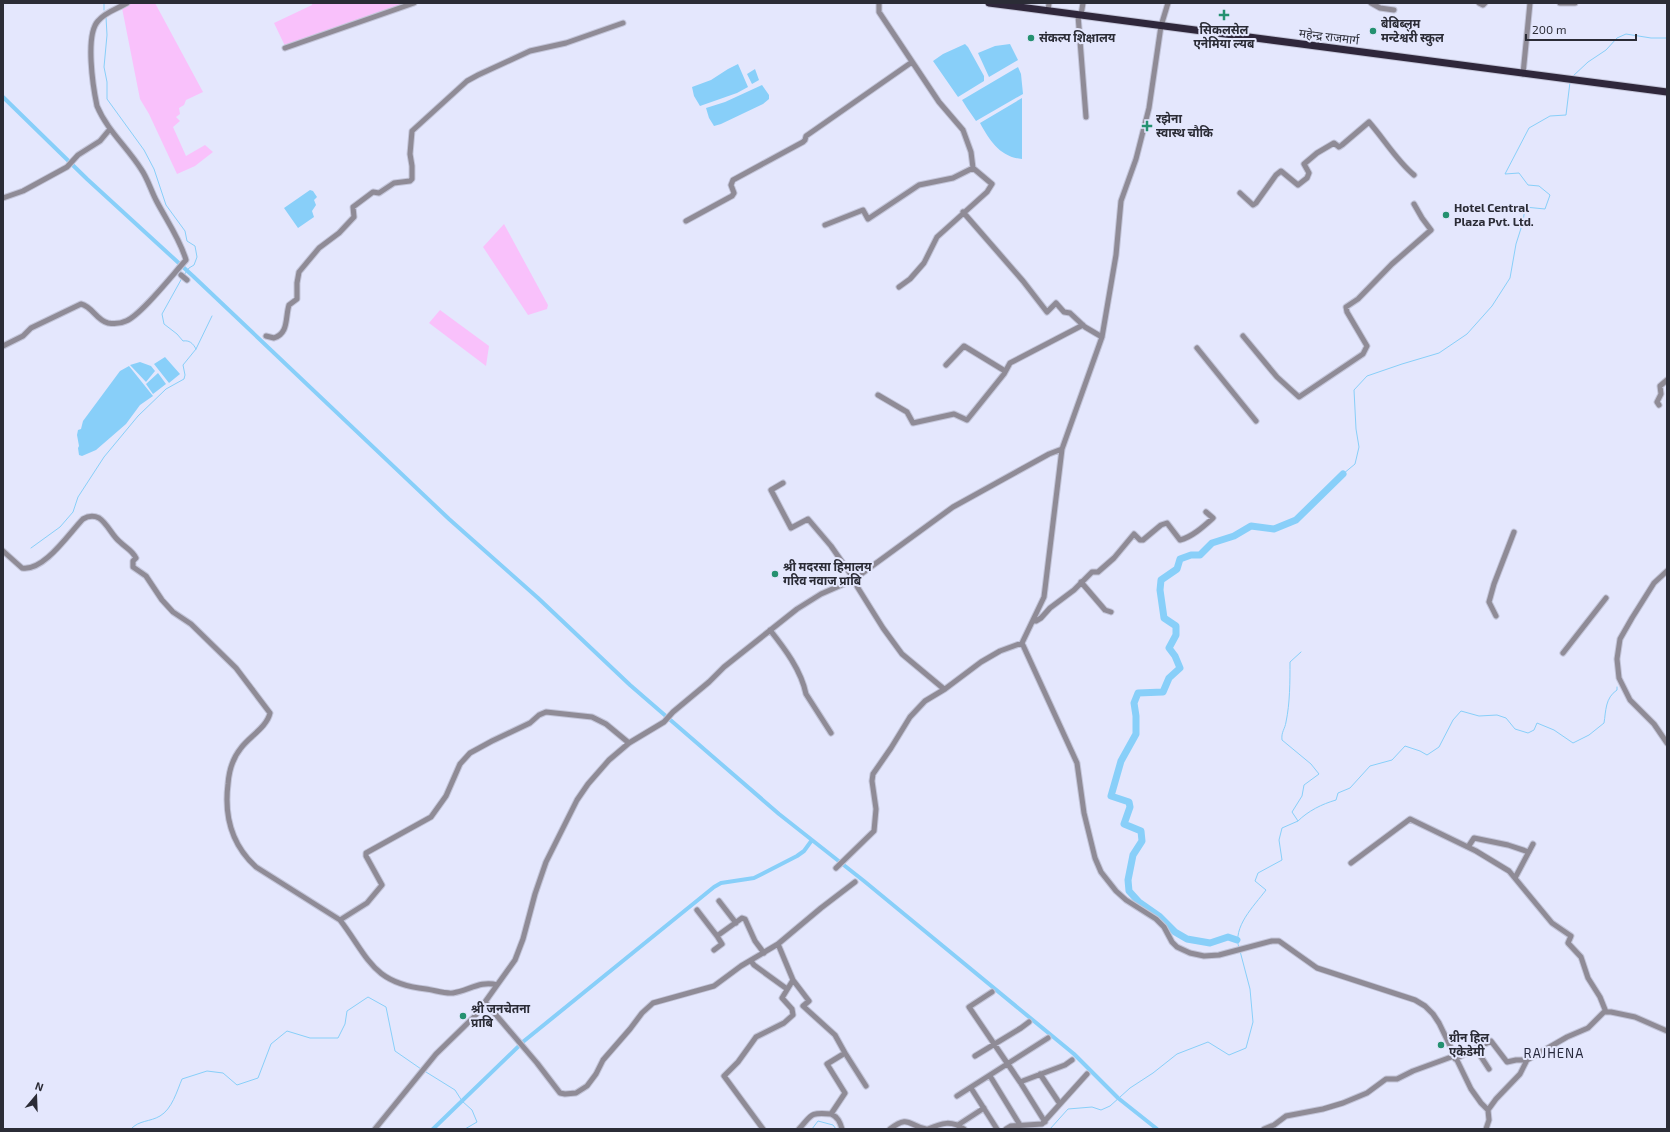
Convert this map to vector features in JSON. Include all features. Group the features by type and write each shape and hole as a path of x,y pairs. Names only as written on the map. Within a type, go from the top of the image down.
{"highway":[{"name":"महेन्द्र राजमार्ग","path":"989,3 1667,92"}],"street":[{"path":"3,346 23,336 31,328 81,304 90,308 103,321 116,324 127,321 140,312 186,260 180,242 157,202 147,179 101,116 97,106 91,42 94,27 97,21 103,16 127,3"},
{"path":"285,48 414,3"},
{"path":"879,3 879,12 912,62 939,102 963,130 971,152 973,168 992,184 987,192 937,237 924,263 910,279 899,287"},
{"path":"1048,11 1049,3"},
{"path":"1083,3 1080,15 1086,117"},
{"path":"837,867 874,831 876,798 873,791 874,774 910,717 925,701 981,662 1000,651 1022,643 1044,597 1062,449 1102,337 1116,255 1121,201 1136,159 1149,108 1161,26 1168,3"},
{"path":"1371,3 1380,8 1394,10"},
{"path":"1479,3 1484,5 1485,3"},
{"path":"1523,74 1530,3"},
{"path":"1560,3 1575,3"},
{"path":"266,336 274,338 283,332 290,305 298,299 296,283 298,272 319,248 339,233 354,217 353,207 373,192 380,193 394,183 410,181 412,179 410,154 412,131 428,115 467,81 488,70 530,51 554,47 623,23"},
{"path":"686,221 732,196 734,193 731,185 733,180 803,142 806,136 912,62"},
{"path":"1240,193 1253,205 1276,175 1281,171 1298,185 1307,178 1309,173 1304,164 1312,156 1334,143 1339,147 1368,122 1382,137 1405,168 1414,175"},
{"path":"3,198 23,191 67,167 78,155 100,140 110,129"},
{"path":"825,225 863,210 868,219 919,185 954,178 973,168"},
{"path":"1242,336 1277,377 1299,397 1363,354 1367,346 1347,312 1346,307 1358,299 1392,264 1430,230 1414,204"},
{"path":"963,212 1023,281 1047,312 1056,303 1064,312 1070,313 1083,326 1102,337"},
{"path":"181,275 187,280"},
{"path":"878,396 907,412 914,423 954,414 967,420 1010,363 1083,326"},
{"path":"946,365 964,346 1005,371"},
{"path":"1197,348 1256,421"},
{"path":"1659,406 1657,402 1661,394 1660,386 1667,380"},
{"path":"375,1129 436,1054 475,1016 515,960 541,874 577,800 599,771 629,743 664,722 673,712 709,682 724,666 812,599 853,579 902,545 948,510 1007,476 1049,454 1062,449"},
{"path":"783,483 771,490 791,528 808,519 831,546 883,628 902,654 944,689"},
{"path":"1034,620 1036,621 1041,618 1050,608 1064,598 1092,572 1098,572 1114,558 1134,534 1142,540 1167,523 1180,540 1193,534 1213,518 1206,512"},
{"path":"3,550 22,568 26,569 33,567 49,556 83,519 88,516 93,516 104,524 117,540 135,556 133,567 146,576 162,600 173,612 191,624 236,668 270,713 266,721 240,749 230,766 226,794 227,814 232,833 248,860 256,867 340,920 368,962 391,981 413,988 452,993 484,983 497,986"},
{"path":"1496,616 1489,602 1494,584 1514,532"},
{"path":"1667,571 1654,583 1632,618 1620,640 1617,659 1620,678 1630,700 1654,724 1667,743"},
{"path":"1081,582 1105,610 1111,612"},
{"path":"1563,653 1606,598"},
{"path":"770,630 790,657 806,694 832,733"},
{"path":"1022,643 1076,763 1084,813 1094,858 1101,872 1116,891 1126,900 1156,919 1164,927 1172,942 1177,947 1190,952 1204,956 1218,955 1272,941 1279,941 1317,968 1422,1004 1436,1017 1471,1089 1488,1110 1489,1120 1486,1129"},
{"path":"340,920 367,903 382,885 366,856 366,853 432,817 446,796 460,764 470,753 481,746 530,723 539,715 546,712 592,717 606,724 629,743"},
{"path":"1660,733 1667,731"},
{"path":"1351,862 1388,837 1410,819 1493,860 1509,871 1552,923 1571,936 1568,943 1581,957 1581,962 1588,978 1600,997 1606,1012"},
{"path":"1468,847 1474,838 1508,845 1529,852"},
{"path":"1515,878 1533,844"},
{"path":"485,1002 560,1092 565,1094 576,1093 587,1086 603,1060 650,1005 714,986 741,966 778,944 855,882"},
{"path":"719,901 736,923"},
{"path":"697,910 722,944 714,950"},
{"path":"717,936 742,918 746,920 755,941 764,953"},
{"path":"778,944 793,980 809,1001 803,1006 835,1035 866,1086"},
{"path":"751,961 754,965 787,989"},
{"path":"763,1129 724,1076 738,1062 756,1037 784,1023 794,1015 794,1012 782,998 793,980"},
{"path":"992,992 969,1007 1045,1122"},
{"path":"1606,1012 1635,1017 1667,1031"},
{"path":"1264,1129 1274,1125 1286,1116 1324,1110 1343,1103 1366,1093 1386,1079 1397,1079 1418,1069 1476,1049 1491,1041 1507,1062 1527,1060 1567,1037 1588,1028 1606,1012"},
{"path":"975,1056 1029,1022"},
{"path":"957,1096 1048,1038"},
{"path":"1476,1049 1488,1069"},
{"path":"831,1114 845,1093 826,1064 845,1053"},
{"path":"1020,1082 1065,1065 1072,1060"},
{"path":"1488,1110 1496,1099 1520,1074 1527,1060"},
{"path":"1040,1074 1060,1104"},
{"path":"1006,1129 1010,1126 1020,1125 1036,1126 1045,1122 1087,1074"},
{"path":"990,1076 1020,1125"},
{"path":"971,1088 997,1129"},
{"path":"958,1125 984,1108"},
{"path":"799,1129 807,1118 817,1113 836,1116 840,1121 842,1129"},
{"path":"890,1129 897,1124 907,1121 927,1129 939,1123 946,1122 958,1125 964,1129"}],"shaded area":[{"path":"131,3 155,3 203,92 186,100 184,105 179,108 180,114 176,117 180,121 173,127 186,156 205,145 213,152 195,166 177,174 149,114 140,99 122,8"},
{"path":"312,3 409,3 285,46 274,23 312,5"},
{"path":"504,224 548,305 547,309 528,315 483,247"},
{"path":"440,310 489,346 486,366 429,323"}],"water":[{"path":"965,44 984,76 984,81 958,97 933,61 943,54"},
{"path":"1010,44 1018,60 989,77 978,53 995,46"},
{"path":"738,64 748,87 737,93 700,106 694,96 692,87 711,80"},
{"path":"1018,67 1021,74 1023,94 976,121 962,100"},
{"path":"755,69 759,80 752,84 747,74"},
{"path":"762,85 769,95 769,99 763,104 714,126 709,118 706,108 725,102"},
{"path":"1022,98 1022,159 1014,158 996,147 980,123"},
{"path":"310,190 313,191 317,197 314,200 316,205 312,211 314,217 298,228 284,208"},
{"path":"165,357 180,374 169,383 154,364"},
{"path":"140,362 151,366 155,371 146,382 130,365"},
{"path":"129,366 153,396 140,405 126,424 96,450 82,456 79,455 77,435 78,430 81,429 83,421 120,371"},
{"path":"158,373 166,384 153,394 146,384"}],"waterway":[{"path":"104,3 104,10"},
{"path":"106,17 107,35 104,67 107,82 107,99 144,150 154,169 166,205 185,231 187,241 195,246 197,257 194,265 189,268 184,275"},
{"path":"1572,77 1588,62 1606,50 1617,38 1626,34 1651,38 1667,38"},
{"path":"1343,474 1355,464 1359,447 1356,429 1354,390 1367,376 1439,353 1467,334 1492,306 1510,278 1525,207 1545,209 1550,195 1539,186 1528,185 1519,173 1505,174 1529,128 1550,116 1566,115 1570,82"},
{"path":"3,97 87,179 194,277 449,519 538,598 630,685 779,814 864,881 1074,1054 1118,1098 1157,1129"},
{"path":"182,278 162,314 164,324 177,334 183,341 191,342 196,349"},
{"path":"31,548 60,527 73,512 78,497 104,457 138,416 166,389 184,379 185,375 183,365 196,349 212,316"},
{"path":"1237,940 1228,937 1210,943 1187,939 1175,932 1159,916 1139,902 1129,891 1128,880 1133,855 1142,841 1141,831 1124,824 1130,807 1129,802 1111,796 1121,761 1136,734 1134,703 1138,693 1163,692 1169,678 1180,668 1175,656 1169,648 1176,635 1176,626 1164,618 1160,590 1161,580 1177,569 1180,559 1191,555 1200,555 1212,543 1234,536 1251,526 1274,529 1296,520 1343,474"},
{"path":"1239,948 1238,940 1241,925 1245,917 1266,890 1255,881 1258,873 1282,860 1279,840 1282,828 1298,821 1292,812 1302,796 1304,785 1319,774 1311,764 1282,740 1288,707 1290,662 1301,652"},
{"path":"1298,821 1316,808 1336,800 1338,793 1350,788 1370,766 1392,760 1405,746 1427,755 1439,747 1453,720 1461,711 1479,716 1497,715 1506,718 1515,729 1528,733 1534,730 1537,723 1554,730 1573,743 1589,735 1604,723 1608,701 1617,690 1617,687"},
{"path":"433,1129 524,1041 714,887 721,883 754,878 797,856 804,851 812,840"},
{"path":"1050,1129 1068,1109 1092,1107 1101,1110 1110,1106 1130,1088 1153,1073 1177,1054 1208,1042 1229,1055 1246,1048 1253,1022 1250,989 1240,951"},
{"path":"131,1129 138,1124 156,1118 164,1113 174,1099 182,1079 207,1071 223,1073 237,1085 258,1078 271,1044 287,1031 310,1038 338,1038 345,1024 347,1011 368,997 386,1007 395,1051 421,1069"},
{"path":"426,1072 455,1090 462,1101 472,1110 477,1122 465,1129"},
{"path":"812,1129 818,1121 833,1125 836,1129"}],"place":[{"name":"सिकलसेल एनेमिया ल्यब","path":"1224,15"},
{"name":"बेबिब्लुम मन्टेश्वरी स्कुल","path":"1373,31"},
{"name":"संकल्प शिक्षालय","path":"1031,38"},
{"name":"रझेना स्वास्थ चौकि","path":"1147,126"},
{"name":"Hotel Central Plaza Pvt. Ltd.","path":"1446,215"},
{"name":"श्री मदरसा हिमालय गरिव नवाज प्राबि","path":"775,574"},
{"name":"श्री जनचेतना प्राबि","path":"463,1016"},
{"name":"ग्रीन हिल एकेडेमी","path":"1441,1045"}],"district":[{"name":"RAJHENA","path":"1554,1053"}]}
